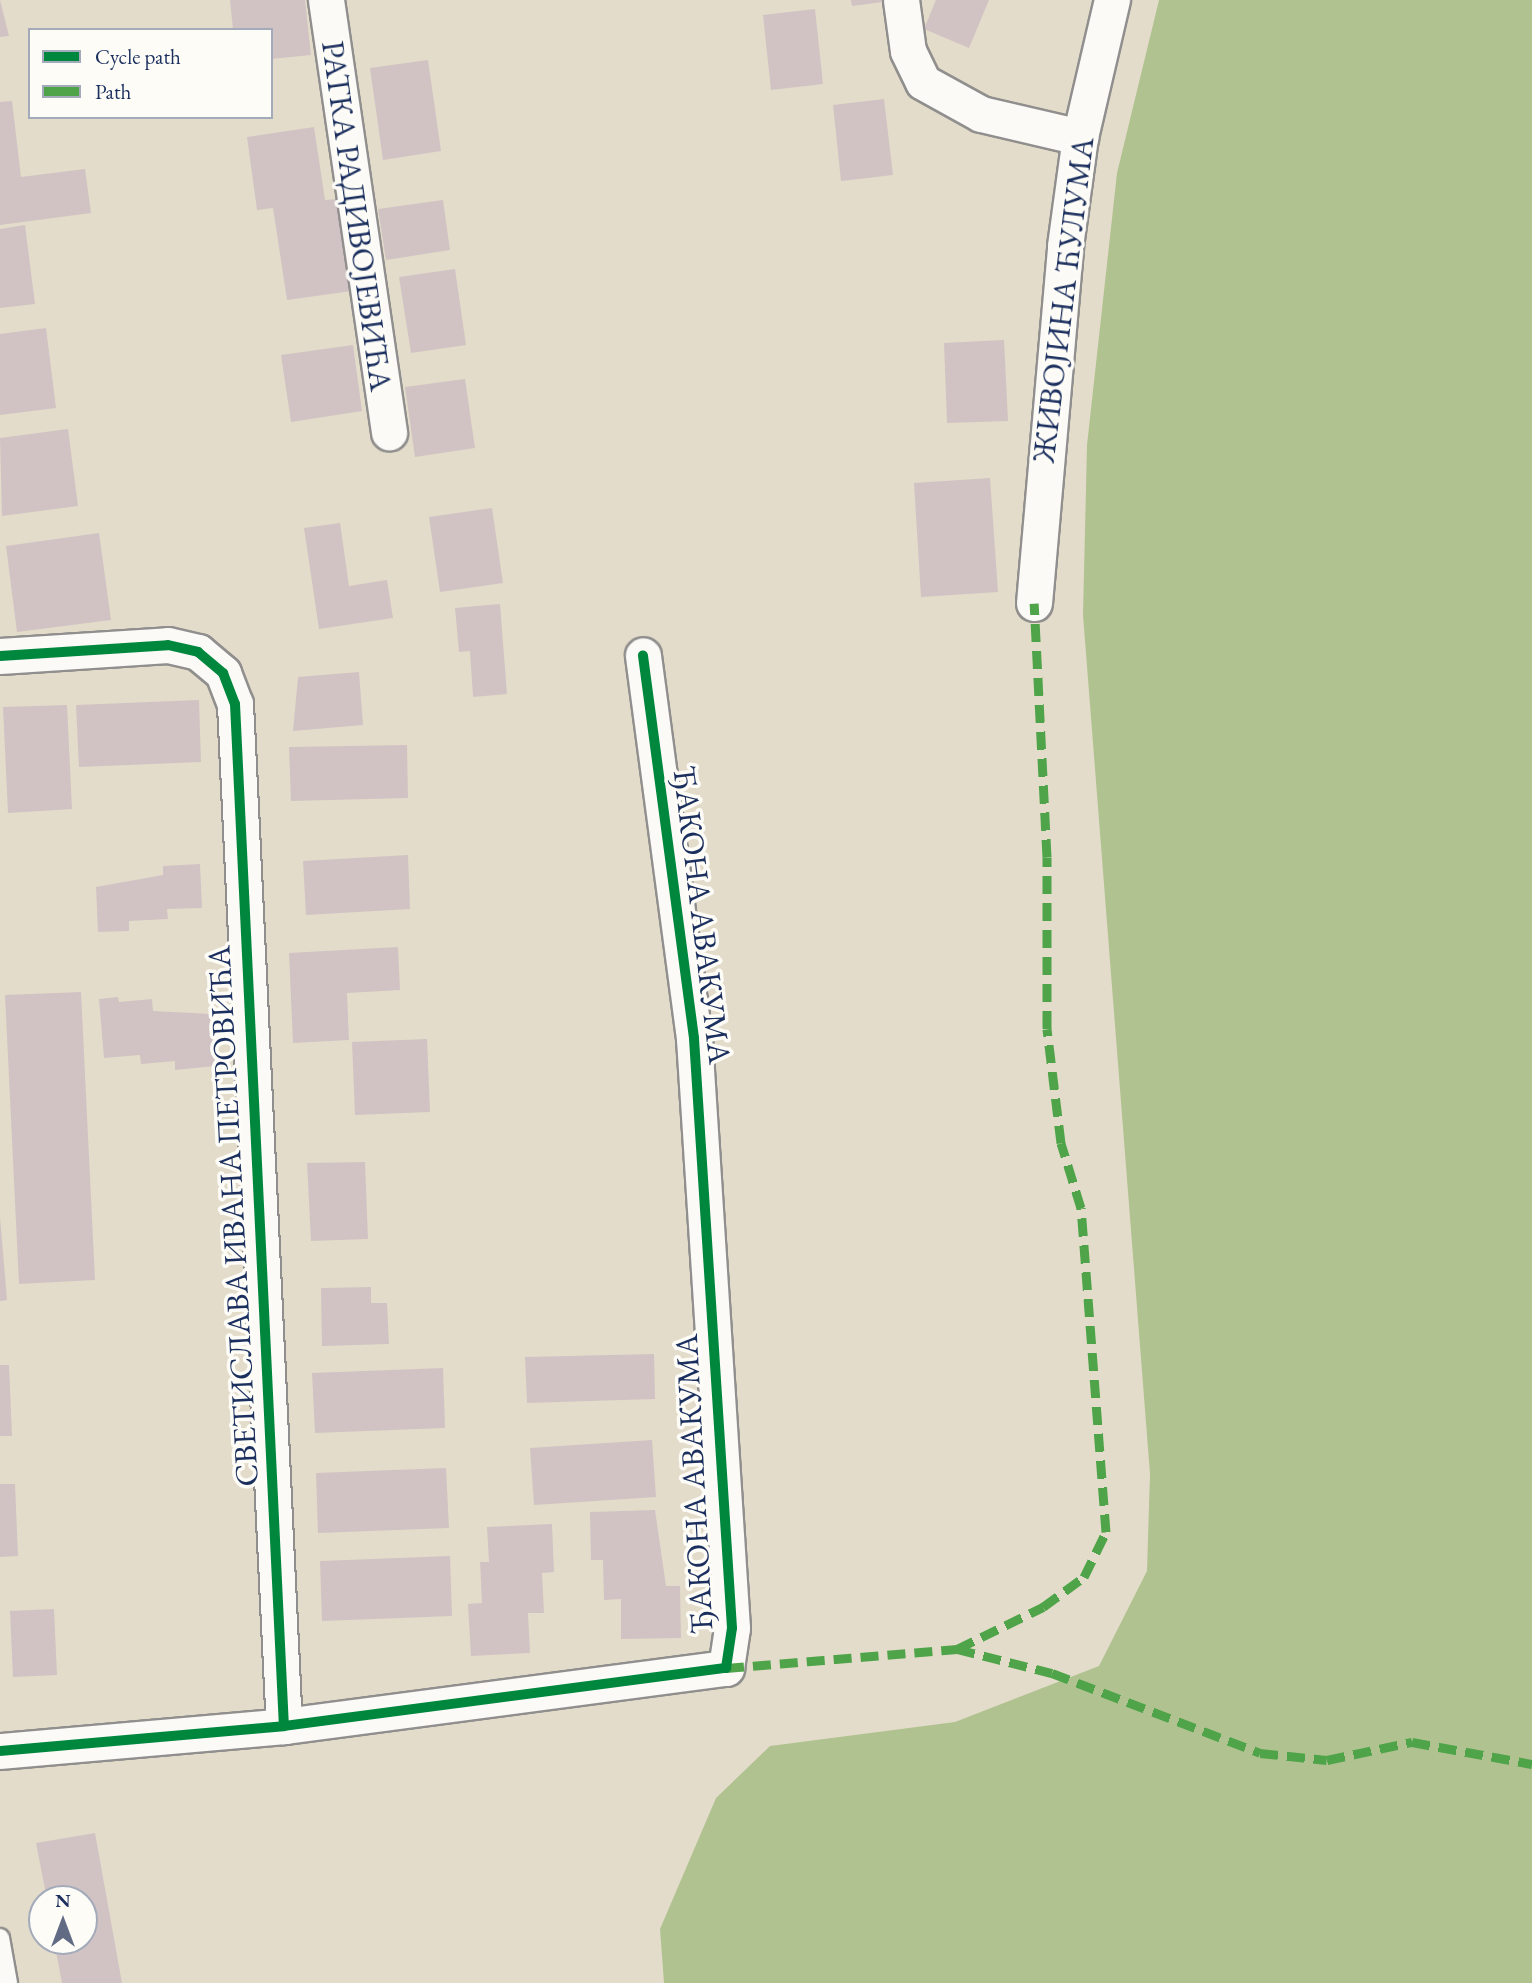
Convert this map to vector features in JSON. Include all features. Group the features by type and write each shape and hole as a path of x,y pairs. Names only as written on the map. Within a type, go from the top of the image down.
{"street":[{"name":"РАТКА РАДИВОЈЕВИЋА","path":"326,0 389,432"},
{"path":"901,0 908,51 923,82 981,114 1080,137"},
{"name":"ЖИВОЈИНА ЋУЛУМА","path":"1034,603 1046,415 1080,137 1112,0"},
{"name":"СВЕТИСЛАВА ИВАНА ПЕТРОВИЋА","path":"0,656 168,645 198,652 223,673 235,704 284,1726"},
{"name":"ЂАКОНА АВАКУМА","path":"0,1752 284,1726 726,1668 732,1628 694,1038 643,655"}],"lane":[{"path":"0,1938 8,1983"}],"green space":[{"path":"1159,0 1532,0 1532,1983 664,1983 660,1929 716,1798 770,1746 955,1722 1099,1666 1147,1571 1150,1474 1083,615 1087,445 1117,173"}],"building":[{"path":"0,0 9,36 0,37"},
{"path":"230,0 305,0 311,55 273,59 273,28 233,28"},
{"path":"851,0 882,0 883,2 852,6"},
{"path":"936,0 989,0 969,48 924,29"},
{"path":"815,9 823,84 771,90 763,15"},
{"path":"428,60 441,151 383,160 370,68"},
{"path":"884,99 893,175 841,181 833,105"},
{"path":"12,101 21,177 85,169 91,213 0,225 0,102"},
{"path":"314,127 325,200 338,199 352,291 287,300 273,208 257,210 247,137"},
{"path":"443,200 450,250 386,260 378,209"},
{"path":"25,225 35,304 0,308 0,229"},
{"path":"455,269 466,345 411,353 399,277"},
{"path":"46,328 56,408 0,415 0,334"},
{"path":"1004,340 1008,421 947,423 944,343"},
{"path":"353,345 362,411 291,422 281,355"},
{"path":"465,379 475,448 415,457 405,387"},
{"path":"68,429 78,506 2,516 0,438"},
{"path":"990,478 998,592 921,597 914,483"},
{"path":"492,508 503,583 440,592 429,517"},
{"path":"340,523 349,586 387,580 393,618 319,629 304,528"},
{"path":"99,533 111,620 17,632 6,546"},
{"path":"500,604 507,694 473,697 470,651 459,652 455,608"},
{"path":"359,672 363,725 293,731 298,677"},
{"path":"199,700 201,762 79,767 76,705"},
{"path":"67,705 72,809 8,813 3,707"},
{"path":"407,745 408,798 291,801 289,747"},
{"path":"408,855 410,909 306,915 303,861"},
{"path":"200,864 202,908 167,909 168,919 129,921 129,931 98,932 96,887 163,875 163,866"},
{"path":"398,947 400,990 347,993 349,1040 293,1043 289,953"},
{"path":"81,992 95,1280 19,1284 5,995"},
{"path":"118,997 119,1002 152,999 153,1011 211,1014 215,1066 175,1070 175,1061 141,1064 140,1055 104,1058 99,999"},
{"path":"427,1039 430,1112 355,1115 352,1042"},
{"path":"365,1162 368,1239 311,1241 307,1163"},
{"path":"0,1217 7,1300 0,1301"},
{"path":"371,1287 371,1303 387,1303 389,1344 322,1346 321,1288"},
{"path":"654,1354 655,1399 527,1403 525,1357"},
{"path":"0,1365 9,1365 12,1436 0,1436"},
{"path":"443,1368 445,1428 315,1433 312,1373"},
{"path":"652,1440 656,1497 534,1505 530,1448"},
{"path":"446,1468 449,1528 318,1533 316,1473"},
{"path":"0,1484 15,1484 18,1556 0,1557"},
{"path":"655,1510 666,1586 680,1586 681,1638 621,1639 621,1599 604,1600 603,1560 591,1560 590,1512"},
{"path":"552,1524 554,1572 542,1573 544,1613 528,1613 530,1653 471,1656 468,1604 482,1603 480,1562 489,1562 487,1527"},
{"path":"450,1556 452,1616 322,1621 320,1561"},
{"path":"54,1609 57,1675 13,1677 10,1611"},
{"path":"95,1833 122,1983 62,1983 57,1955 98,1955 98,1885 44,1885 36,1843"}],"marked path":[{"path":"726,1668 957,1649 1043,1607 1084,1577 1106,1532 1081,1208 1061,1143 1047,1029 1047,857 1034,603"},
{"path":"957,1649 1052,1673 1260,1753 1327,1760 1412,1742 1532,1764"}],"cycle path":[{"path":"0,656 168,645 198,652 223,673 235,704 284,1726"},
{"path":"0,1751 284,1726 726,1668 732,1628 694,1038 643,655"}]}
